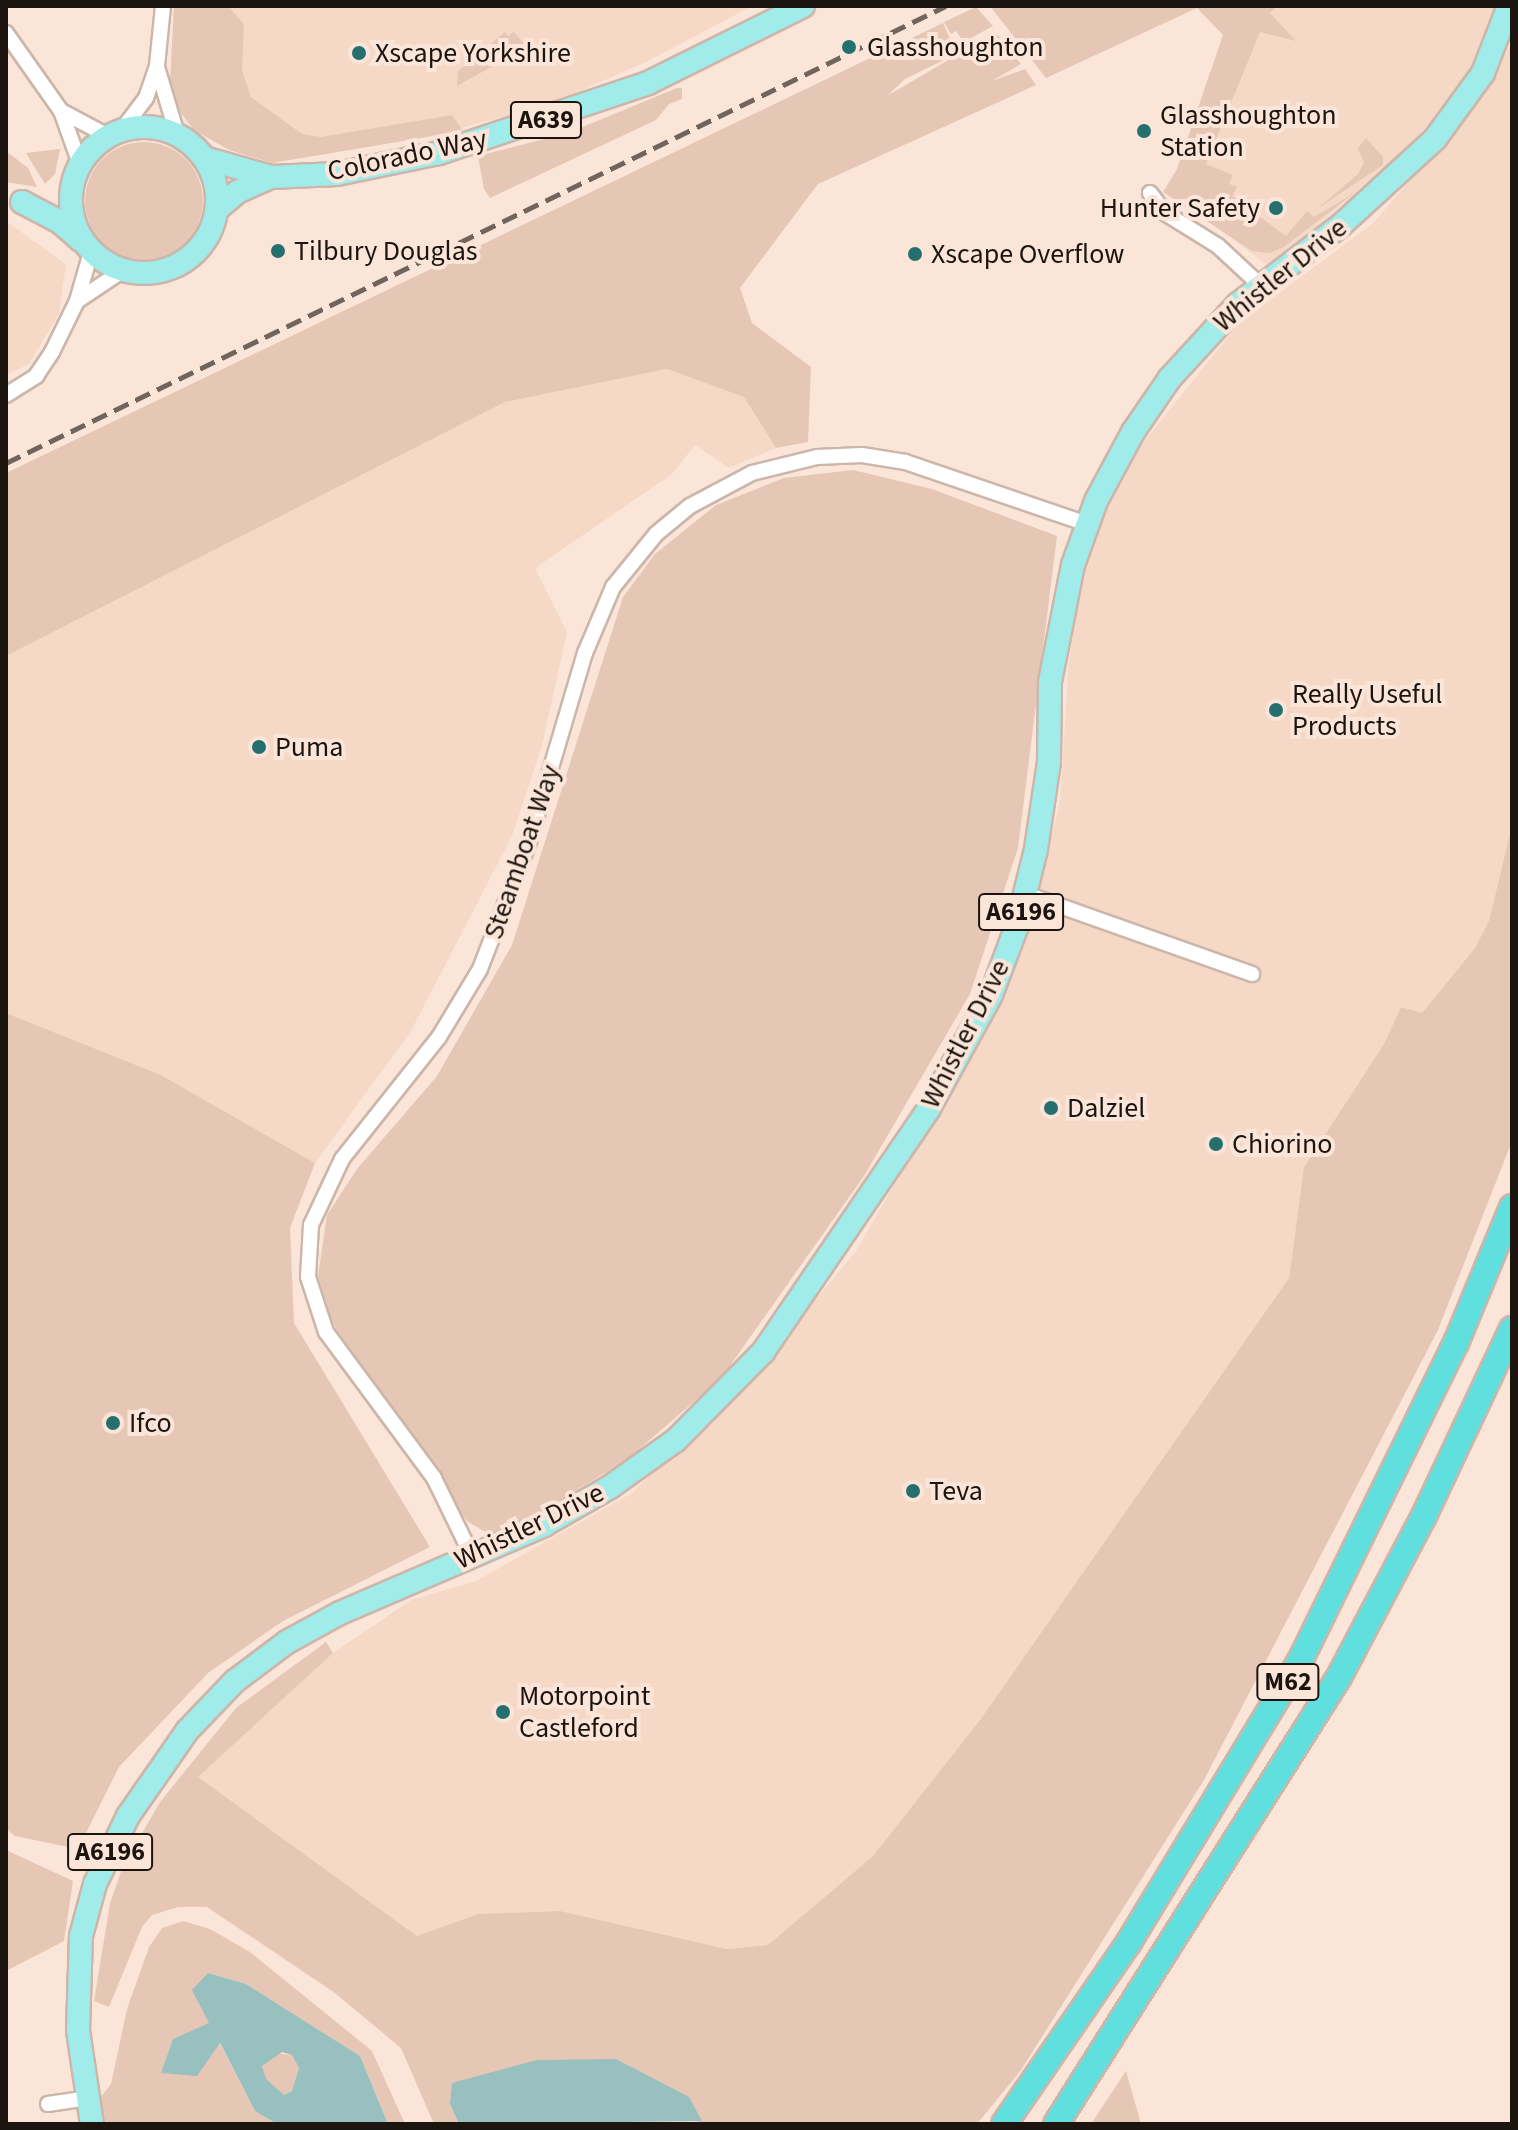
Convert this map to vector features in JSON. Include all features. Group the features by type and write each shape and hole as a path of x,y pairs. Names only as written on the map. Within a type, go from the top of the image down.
{"highway":[{"name":"M62","path":"1004,2124 1129,1942 1300,1661 1450,1357 1512,1207"},
{"name":"M62","path":"1056,2124 1339,1677 1423,1518 1512,1329"}],"main road":[{"name":"Colorado Way","path":"204,158 271,177 337,174 504,135 661,78 803,6"},
{"name":"Whistler Drive","path":"92,2124 78,2030 81,1936 109,1855 159,1769 235,1681 287,1642 544,1525 647,1463 718,1402 763,1352 928,1110 991,995 1026,894 1045,801 1058,626 1087,524 1133,432 1170,378 1261,286 1340,226 1435,139 1483,73 1509,6"},
{"path":"87,247 71,208 80,164 114,133 144,127 177,134"},
{"name":"A639","path":"177,134 204,158 216,184 217,209"},
{"name":"Colorado Way","path":"217,209 237,192 271,177"},
{"path":"14,200 50,201 72,193"},
{"path":"14,200 60,222 87,247 122,271 154,272 184,262 206,239 217,209"}],"street":[{"path":"61,111 114,133 146,98 157,66 163,6"},
{"path":"6,33 61,111 80,164"},
{"path":"157,66 177,134"},
{"path":"1150,193 1165,213 1218,246 1261,286"},
{"path":"6,395 36,376 77,301 87,247"},
{"path":"77,301 122,271"},
{"name":"Steamboat Way","path":"472,1556 434,1478 326,1332 308,1277 311,1225 342,1159 439,1037 480,969 529,842 589,640 613,587 656,534 690,506 752,473 817,457 862,455 905,462 1087,524"},
{"path":"1026,894 1252,974"},
{"path":"48,2104 88,2098"}],"shaded area":[{"path":"174,6 228,6 244,24 242,71 251,97 302,134 320,137 452,115 463,131 272,163 229,150 194,130 180,112 170,83"},
{"path":"179,6 752,6 648,61 548,105 457,129 300,155 173,48"},
{"path":"990,6 1277,6 1270,13 1296,41 1260,32 1206,164 1233,175 1229,184 1237,187 1232,196 1286,236 1307,211 1314,217 1356,192 1284,247 1270,253 1252,251 1163,192 1177,169 1223,35 1197,8 1046,78"},
{"path":"1249,6 1495,6 1483,51 1444,115 1270,267 1174,196"},
{"path":"976,7 993,26 964,42 956,31 951,34 944,22"},
{"path":"943,23 954,48 948,58 905,79 887,96 950,59 959,42 966,51 997,34 1021,64 992,81 1025,69 1036,85 818,184 740,288 752,323 811,367 808,442 776,448 744,397 667,369 505,402 6,656 6,473"},
{"path":"505,32 508,36 514,32 527,47 457,86 458,71"},
{"path":"1512,42 1512,825 1489,921 1475,948 1422,1013 1401,1007 1384,1044 1304,1167 1289,1278 980,1720 873,1856 768,1945 727,1949 560,1911 478,1914 417,1936 197,1777 333,1653 411,1600 476,1581 632,1493 749,1380 856,1251 998,1005 1026,935 1060,802 1069,660 1080,587 1104,515 1142,444 1240,322 1372,224 1478,103"},
{"path":"682,88 682,99 669,104 656,120 490,198 484,189 478,156 568,133"},
{"path":"1366,138 1383,157 1383,165 1317,209 1358,174 1364,163 1358,148"},
{"path":"144,142 177,152 193,168 203,201 193,234 177,250 144,260 111,250 95,234 85,201 95,168 111,152"},
{"path":"60,149 55,174 45,184 26,153"},
{"path":"6,151 28,168 37,187 6,182"},
{"path":"6,221 66,264 59,314 29,364 6,375"},
{"path":"667,369 744,397 776,448 729,468 695,445 672,474 535,568 567,632 542,746 512,836 411,1031 315,1163 161,1075 6,1013 6,656 505,402"},
{"path":"853,470 932,489 1057,536 1018,848 970,994 864,1176 722,1377 628,1459 530,1518 490,1535 467,1521 348,1351 330,1317 318,1276 327,1215 357,1169 437,1076 512,945 623,597 655,554 716,505 784,478"},
{"path":"1512,825 1512,1141 1438,1330 1204,1780 1021,2070 977,2124 684,2124 701,2121 450,2104 459,2124 434,2124 401,2048 335,1993 207,1907 178,1907 152,1915 142,1927 109,2007 94,2001 110,1903 123,1866 160,1802 236,1708 326,1642 333,1653 198,1777 417,1936 478,1914 560,1911 727,1949 768,1945 873,1856 980,1720 1289,1278 1304,1167 1384,1044 1401,1007 1422,1013 1475,948 1489,921"},
{"path":"6,1013 161,1075 315,1163 290,1228 294,1323 430,1547 283,1621 208,1673 119,1767 78,1849 15,1836 6,1829"},
{"path":"6,1850 73,1881 64,1941 6,1971"},
{"path":"183,1921 210,1929 250,1952 372,2051 405,2124 388,2124 360,2056 246,1984 208,1973 209,2023 255,2111 277,2124 106,2124 100,2098 111,2084 127,2009 149,1947 162,1928"},
{"path":"274,2053 292,2055 299,2068 292,2091 284,2095 265,2079 262,2066"},
{"path":"1126,2071 1141,2124 1091,2124"}],"water":[{"path":"208,1973 246,1984 360,2056 388,2124 277,2124 255,2111 220,2043 197,2076 161,2073 173,2039 209,2023 192,1990","holes":["282,2052 292,2055 299,2068 292,2091 284,2095 266,2079 262,2066"]},
{"path":"616,2059 689,2097 702,2121 459,2124 450,2104 452,2083 537,2060"}],"railway":[{"path":"6,463 946,6"}],"place":[{"name":"Glasshoughton","path":"849,47"},
{"name":"Xscape Yorkshire","path":"359,53"},
{"name":"Glasshoughton Station","path":"1144,131"},
{"name":"Hunter Safety","path":"1276,208"},
{"name":"Tilbury Douglas","path":"278,251"},
{"name":"Xscape Overflow","path":"915,254"},
{"name":"Really Useful Products","path":"1276,710"},
{"name":"Puma","path":"259,747"},
{"name":"Dalziel","path":"1051,1108"},
{"name":"Chiorino","path":"1216,1144"},
{"name":"Ifco","path":"113,1423"},
{"name":"Teva","path":"913,1491"},
{"name":"Motorpoint Castleford","path":"503,1712"}]}
